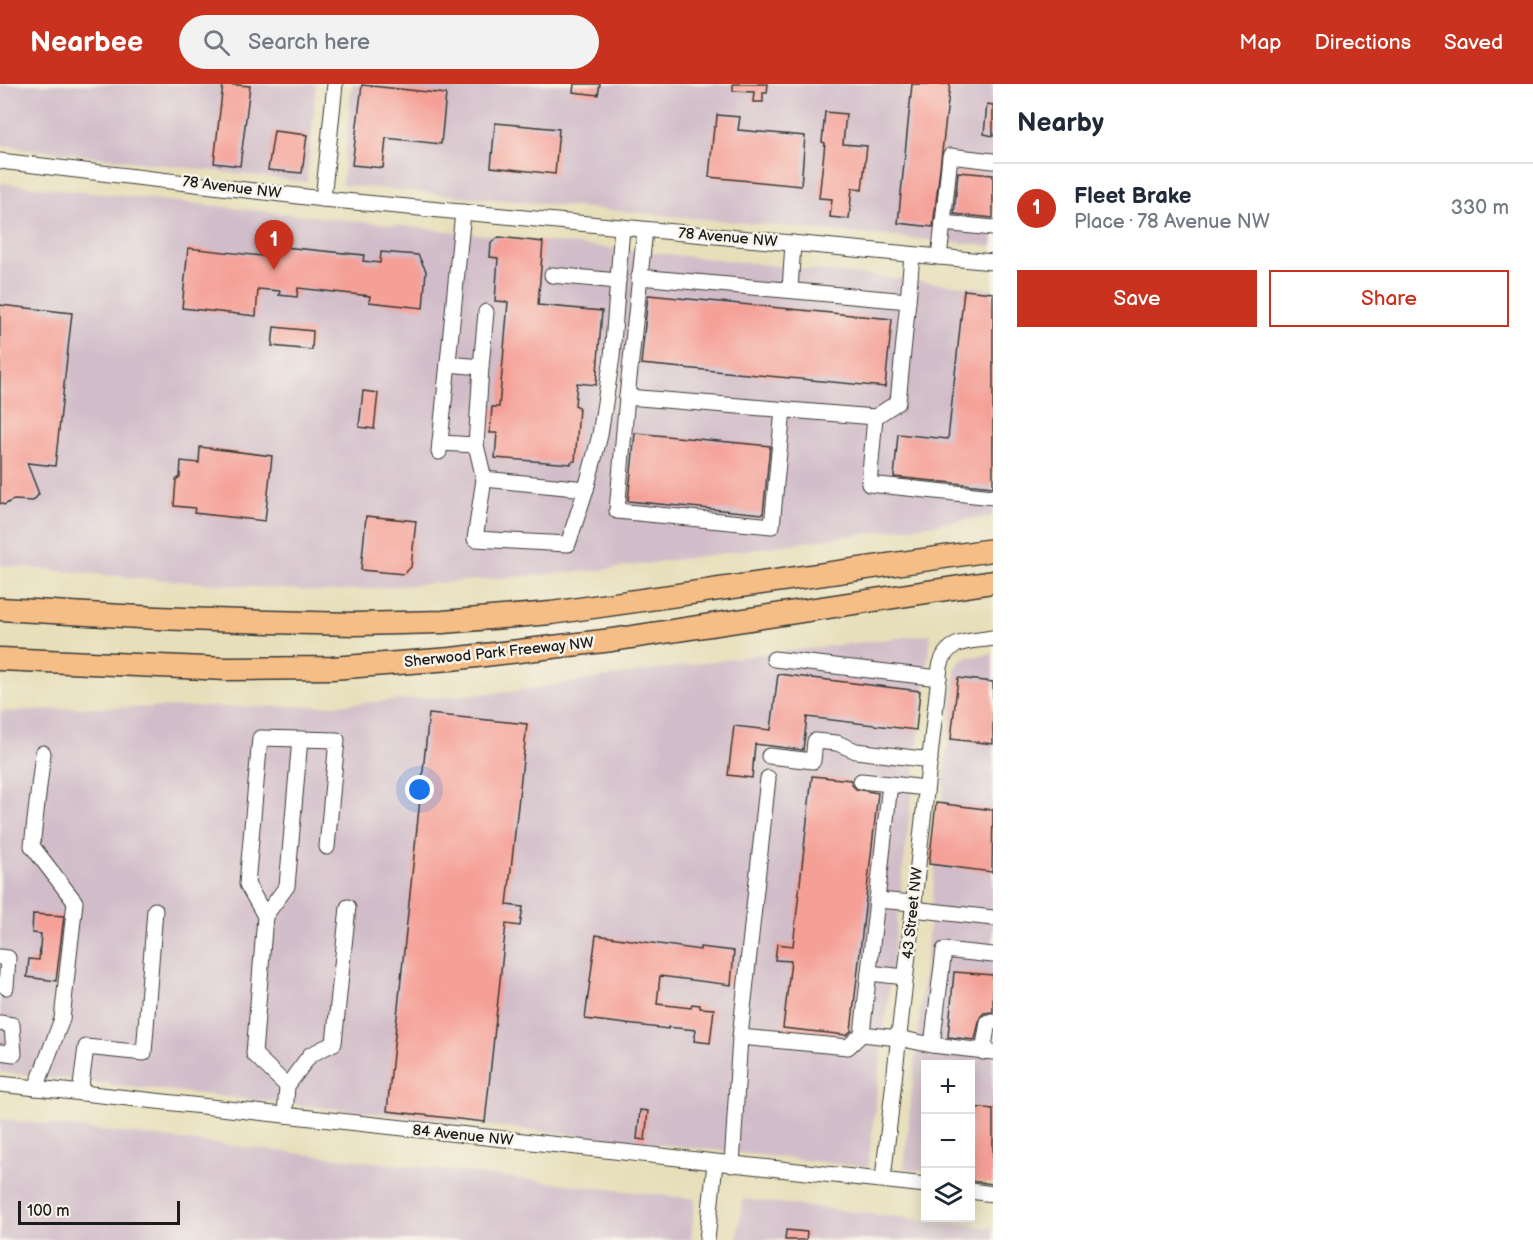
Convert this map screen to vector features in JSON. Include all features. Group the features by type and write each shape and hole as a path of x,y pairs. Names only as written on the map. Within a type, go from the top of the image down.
{"highway":[{"path":"0,609 157,618 355,624 499,619 675,597 993,550"},
{"name":"Sherwood Park Freeway NW","path":"0,659 227,669 332,668 450,659 612,640 993,582"},
{"path":"0,595 157,618"}],"street":[{"path":"324,199 335,84"},
{"path":"939,257 950,156 993,160"},
{"name":"78 Avenue NW","path":"0,161 324,199 993,262"},
{"path":"464,212 439,447 476,445"},
{"path":"943,223 993,228"},
{"path":"486,312 476,445 484,479 475,539 567,544 586,489 600,435 609,380 622,227"},
{"path":"645,230 617,511 772,526 783,410"},
{"path":"790,290 794,243"},
{"path":"627,397 875,417 898,402 912,255"},
{"path":"552,275 618,282"},
{"path":"639,277 908,301"},
{"path":"448,364 481,367"},
{"path":"875,417 869,484 993,497"},
{"path":"484,479 586,489"},
{"name":"43 Street NW","path":"882,1179 942,658 948,649 965,642 993,638"},
{"path":"774,659 939,678"},
{"path":"265,916 247,884 260,738 337,740 327,847"},
{"path":"286,1086 254,1054 265,916 287,886 300,739"},
{"path":"770,756 813,760 816,741 837,743 856,752 930,760"},
{"path":"36,1088 62,1019 75,902 32,846 42,753"},
{"path":"732,1165 740,1037 768,778"},
{"path":"861,781 926,788"},
{"path":"740,1037 848,1047 862,1034 890,784"},
{"path":"877,900 993,918"},
{"path":"285,1115 286,1086 310,1056 334,1043 348,907"},
{"path":"80,1093 86,1047 144,1053 155,910"},
{"path":"932,1045 944,950 993,955"},
{"path":"0,957 8,958 6,987"},
{"path":"869,973 905,976"},
{"path":"862,1034 988,1052 988,1022 993,1022"},
{"path":"0,1023 12,1025 14,1054 0,1052"},
{"name":"84 Avenue NW","path":"0,1084 921,1184"},
{"path":"706,1240 715,1163"},
{"path":"975,1192 993,1194"}],"shaded area":[{"path":"0,84 316,84 307,182 0,145"},
{"path":"352,84 993,84 993,246 342,185"},
{"path":"0,183 993,289 993,516 601,570 324,592 0,565"},
{"path":"931,634 868,1167 0,1072 0,712 69,708 320,706 508,692 762,654"},
{"path":"993,654 993,1179 975,1177 975,1060 921,1060 921,1170 904,1168 956,667 963,658"},
{"path":"0,1119 695,1199 691,1240 0,1240"},
{"path":"743,1199 921,1220 921,1222 993,1228 993,1240 737,1240"}],"building":[{"path":"223,84 250,86 240,166 214,163"},
{"path":"574,84 600,84 598,95 573,92"},
{"path":"733,84 768,84 767,93 763,93 763,102 753,102 754,92 733,91"},
{"path":"912,84 950,84 933,227 898,223"},
{"path":"362,85 446,94 441,144 386,138 383,168 352,165"},
{"path":"987,104 993,105 993,136 984,134"},
{"path":"825,112 846,114 843,144 867,146 862,190 852,188 849,219 830,217 832,199 819,198 825,143 822,142"},
{"path":"717,115 740,117 738,130 805,136 801,186 709,177"},
{"path":"495,123 559,129 555,174 491,167"},
{"path":"274,131 307,135 302,173 268,170"},
{"path":"958,172 993,175 993,218 954,214"},
{"path":"499,237 543,242 538,305 602,311 596,385 577,383 575,405 579,407 577,437 575,461 571,464 495,458 497,433 490,433 492,407 499,407 508,302 495,301 498,258 490,257 491,243"},
{"path":"263,245 364,255 363,261 380,263 381,252 418,255 426,271 423,308 369,302 370,296 298,288 297,297 279,295 280,291 258,289 256,316 182,308 188,248 262,256"},
{"path":"964,290 993,293 993,487 894,477 898,434 948,439"},
{"path":"648,295 892,319 885,387 641,364"},
{"path":"0,305 72,313 55,466 27,463 39,494 33,501 13,500 4,505 0,503"},
{"path":"274,327 313,331 312,350 272,346"},
{"path":"363,391 378,393 374,429 359,427"},
{"path":"635,433 770,446 763,514 628,501"},
{"path":"200,447 272,456 265,521 194,513 195,508 174,506 176,480 180,477 181,461 199,463"},
{"path":"366,516 416,521 411,567 404,574 361,570"},
{"path":"778,674 920,691 916,730 807,717 803,750 755,744 752,778 728,775 734,726 771,730"},
{"path":"958,678 993,682 993,744 951,739"},
{"path":"429,714 527,724 507,905 523,907 520,926 506,924 485,1122 387,1111"},
{"path":"812,776 851,780 856,789 878,793 851,1031 846,1035 783,1028 791,961 775,960 777,944 793,946"},
{"path":"936,803 993,810 992,872 929,864"},
{"path":"33,914 64,916 56,981 27,977 29,959 39,960 41,934 32,933"},
{"path":"596,935 700,950 700,947 734,951 731,985 660,976 657,1004 691,1008 692,1004 700,1005 700,1008 714,1009 710,1043 694,1041 696,1030 585,1019"},
{"path":"954,972 993,975 993,1012 984,1013 980,1017 975,1040 948,1037"},
{"path":"975,1107 993,1109 993,1184 975,1182"},
{"path":"640,1110 648,1111 645,1140 637,1139"},
{"path":"786,1230 807,1232 806,1240 785,1240"}],"place":[{"name":"Fleet Brake","path":"274,270"}]}
